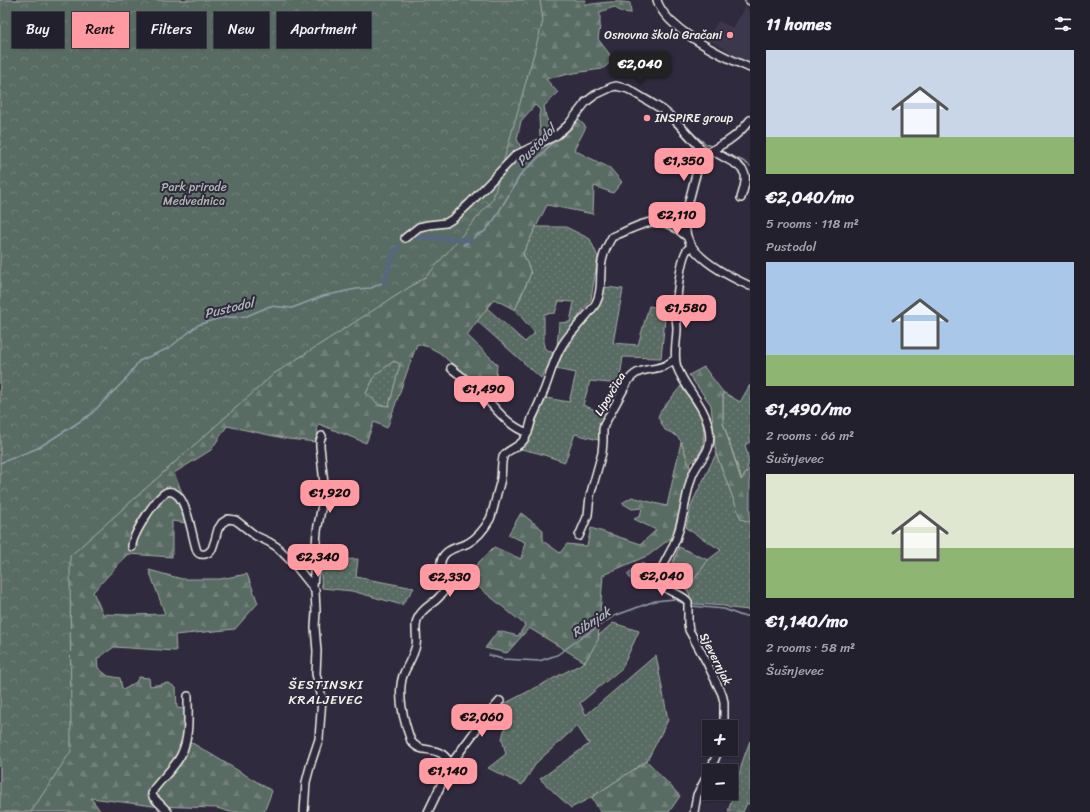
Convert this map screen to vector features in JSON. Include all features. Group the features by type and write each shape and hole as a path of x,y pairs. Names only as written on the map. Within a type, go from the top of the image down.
{"street":[{"path":"658,1 668,18 678,27 702,44 750,68"},
{"path":"405,238 419,227 428,224 446,223 454,218 516,154 557,135 568,125 590,98 612,86 622,87 640,95 663,110 710,152 744,170 746,180 741,198"},
{"path":"686,236 686,224 694,181 702,163 710,152 737,134 750,120"},
{"path":"451,764 446,757 439,752 420,748 413,744 401,701 400,690 402,680 416,647 416,626 418,618 422,611 438,598 444,590 444,580 440,569 441,560 448,552 473,540 486,524 493,509 505,453 520,445 525,439 551,370 560,351 570,334 591,310 598,298 601,287 602,262 611,239 614,236 622,234 646,222 657,222 675,226 686,224"},
{"path":"675,226 686,236 691,246 699,255 718,270 750,286"},
{"path":"675,359 678,288 685,254 691,246"},
{"name":"Lipovčica","path":"579,536 588,515 590,496 602,453 604,425 630,377 636,373 662,367 675,359"},
{"name":"Sjevernjak","path":"675,359 679,371 706,418 710,443 709,448 692,477 682,524 676,541 662,569 660,579 666,588 684,598 688,602 688,624 691,635 706,661 723,698 724,720"},
{"path":"451,368 472,384 508,422 519,430 528,433"},
{"path":"313,588 317,531 324,494 320,446 322,436"},
{"path":"132,547 134,537 152,508 163,494 166,492 172,492 180,497 184,505 192,536 199,553 205,554 210,551 218,529 222,523 228,519 235,520 249,532 277,547 295,565 313,588 315,593 316,612 316,674 322,698 318,739 306,782 304,812"},
{"path":"168,812 153,797 152,794 154,789 181,754 186,741 188,696"},
{"path":"428,812 451,764 484,719 500,701"},
{"path":"694,812 697,795 702,785"}],"shaded area":[{"name":"Osnovna škola Gračani","path":"745,6 750,12 750,65 731,57 732,53 711,41 708,45 705,43 718,21 733,28"}],"green space":[{"name":"Park prirode Medvednica","path":"0,0 586,0 585,5 614,2 630,3 631,13 621,12 614,7 600,12 598,39 614,60 602,69 546,79 558,93 544,106 546,117 551,129 546,137 540,136 540,110 535,105 521,121 517,139 523,152 536,147 576,117 586,127 574,150 610,168 622,182 613,193 594,186 593,214 547,205 523,253 531,273 515,310 494,299 467,335 497,364 496,381 482,391 440,353 429,347 417,344 387,428 374,422 366,443 319,424 317,426 318,434 316,442 288,439 227,426 211,450 174,473 195,524 172,521 172,557 128,554 93,592 103,614 165,614 149,570 182,579 220,579 247,574 258,603 235,629 175,635 176,651 114,647 97,659 98,668 108,676 120,678 122,688 125,689 136,682 139,677 149,678 150,686 169,683 176,688 177,708 187,709 184,738 272,791 264,812 230,812 217,808 153,806 91,798 101,812 0,812","holes":["394,361 400,364 389,406 379,405 366,393 376,374"]},
{"name":"Park prirode Medvednica","path":"0,0 540,0 543,21 493,199 427,276 275,373 70,556 71,751 31,812 0,812"},
{"path":"536,227 566,227 590,239 598,257 591,299 557,347 559,323 570,322 574,302 559,301 555,313 544,314 544,348 555,354 541,378 477,321 487,308 525,342 535,333 515,310 531,273 523,253"},
{"path":"605,287 623,289 613,343 638,345 649,306 666,309 661,358 623,357 619,384 590,381 583,405 605,414 598,440 575,434 565,462 521,449 530,434 546,398 569,402 576,373 556,369 563,353 600,303"},
{"path":"394,361 401,364 389,406 379,405 366,393 376,374"},
{"path":"704,367 723,392 723,423 741,480 750,468 750,522 741,519 716,454 711,405 689,375"},
{"path":"750,385 750,442 745,445 748,463 747,471 742,480 723,423 723,392 740,402"},
{"path":"681,386 702,416 704,433 703,446 699,454 689,465 681,441 674,434 665,430 658,417 660,412"},
{"path":"681,442 691,470 672,537 649,555 603,575 598,640 585,662 529,628 507,653 485,648 498,631 518,636 525,625 465,576 494,547 521,559 525,542 508,535 521,513 543,530 543,541 560,553 567,544 587,546 591,528 641,544 656,530 634,519 640,516 642,508 632,509 622,503 632,497 667,506"},
{"path":"716,454 741,518 750,522 749,610 725,606 695,604 692,603 687,590 708,560 721,550 686,528 692,503"},
{"path":"679,547 708,560 687,590 667,577"},
{"path":"319,558 334,560 358,559 356,577 414,588 402,605 352,591 322,588"},
{"path":"613,623 639,631 622,668 580,703 586,715 656,655 668,720 647,761 592,797 571,808 540,779 589,744 577,726 537,762 522,785 488,768 506,754 502,739 506,723 502,705 585,662 598,636"},
{"path":"750,741 750,805 747,803 743,812 728,812 731,800 738,800 738,778"},
{"path":"647,761 680,796 669,812 600,812 592,797"}],"water":[{"path":"642,562 656,576 637,588 627,574"}],"waterway":[{"name":"Pustodol","path":"632,88 652,98 665,107"},
{"name":"Pustodol","path":"578,108 582,99 589,95"},
{"name":"Pustodol","path":"691,132 712,147"},
{"name":"Pustodol","path":"463,245 484,232 494,220 521,174 555,140"},
{"name":"Pustodol","path":"722,152 743,161 750,166"},
{"path":"417,237 471,240"},
{"path":"384,282 395,250 399,248"},
{"name":"Pustodol","path":"0,463 38,448 90,415 126,379 139,361 169,348 198,325 220,318 247,316 270,306 292,308 323,296 356,289 371,288 384,282"},
{"name":"Ribnjak","path":"489,655 502,659 539,661 557,655 614,616 655,601 674,599 685,604"},
{"name":"Ribnjak","path":"691,606 724,609 742,616 750,616"}],"place":[{"name":"Osnovna škola Gračani","path":"730,35"},
{"name":"INSPIRE group","path":"647,118"}],"district":[{"name":"ŠESTINSKI KRALJEVEC","path":"326,692"}]}
